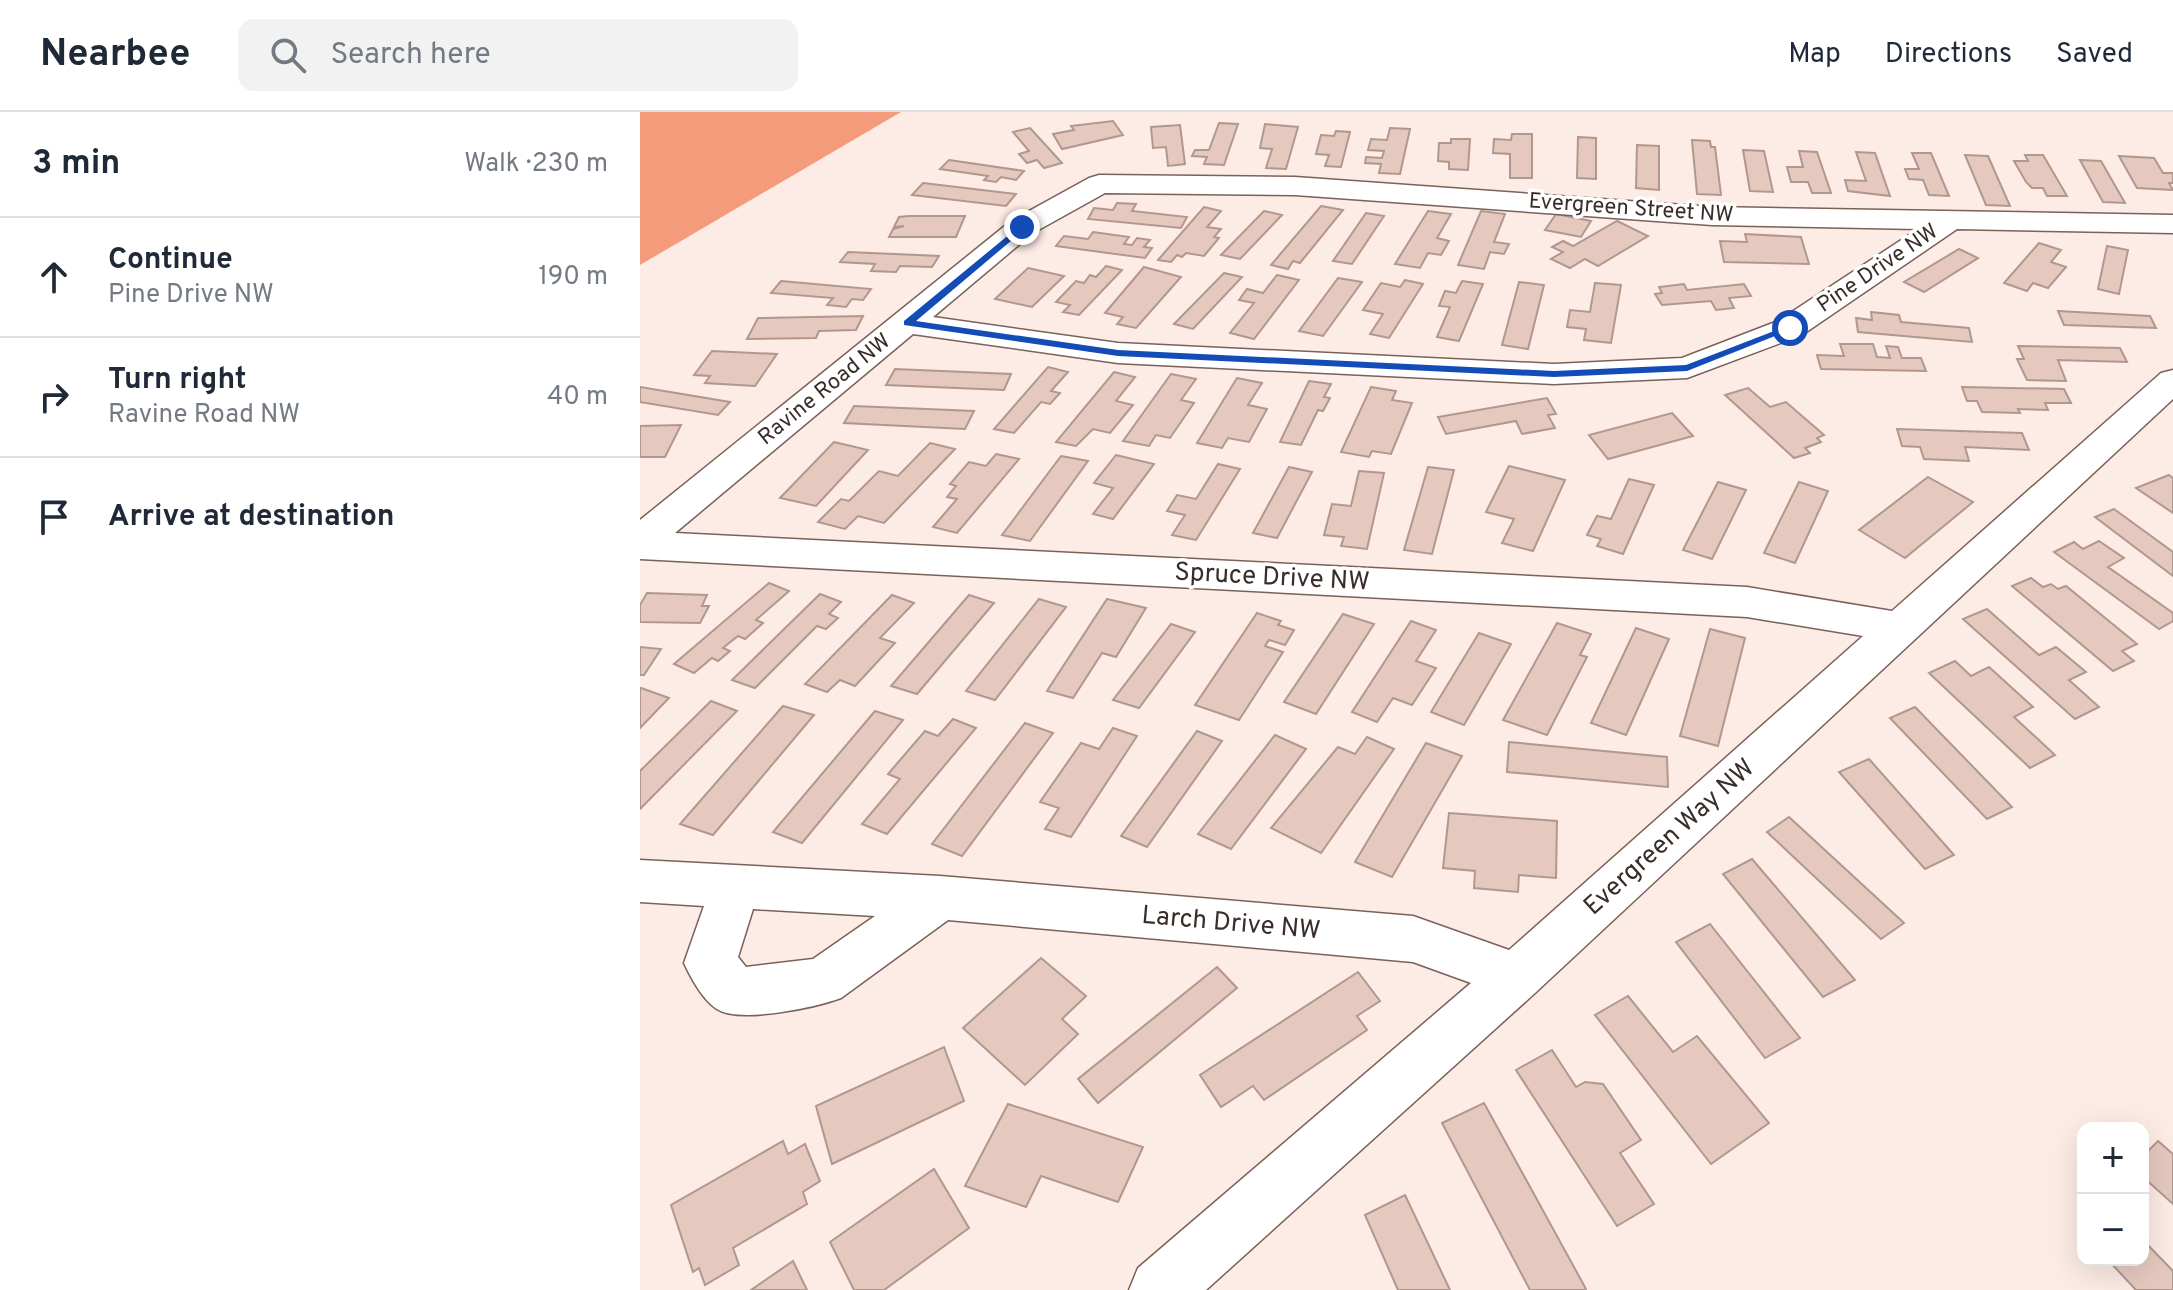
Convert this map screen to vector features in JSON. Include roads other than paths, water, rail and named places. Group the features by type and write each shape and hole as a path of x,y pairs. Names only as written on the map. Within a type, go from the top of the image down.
{"street":[{"name":"Evergreen Street NW","path":"1091,189 1099,184 1295,186 1712,216 2173,224"},
{"name":"Ravine Road NW","path":"640,543 1022,227 1091,189"},
{"name":"Pine Drive NW","path":"908,323 1118,353 1554,374 1687,368 1790,328 1951,220"},
{"name":"Evergreen Way NW","path":"1160,1290 1517,976 2173,380"},
{"name":"Spruce Drive NW","path":"640,543 1747,602 1903,628"},
{"name":"Larch Drive NW","path":"640,881 940,898 1413,939 1517,976"},
{"path":"736,886 710,963 735,992 823,981 940,898"}]}
